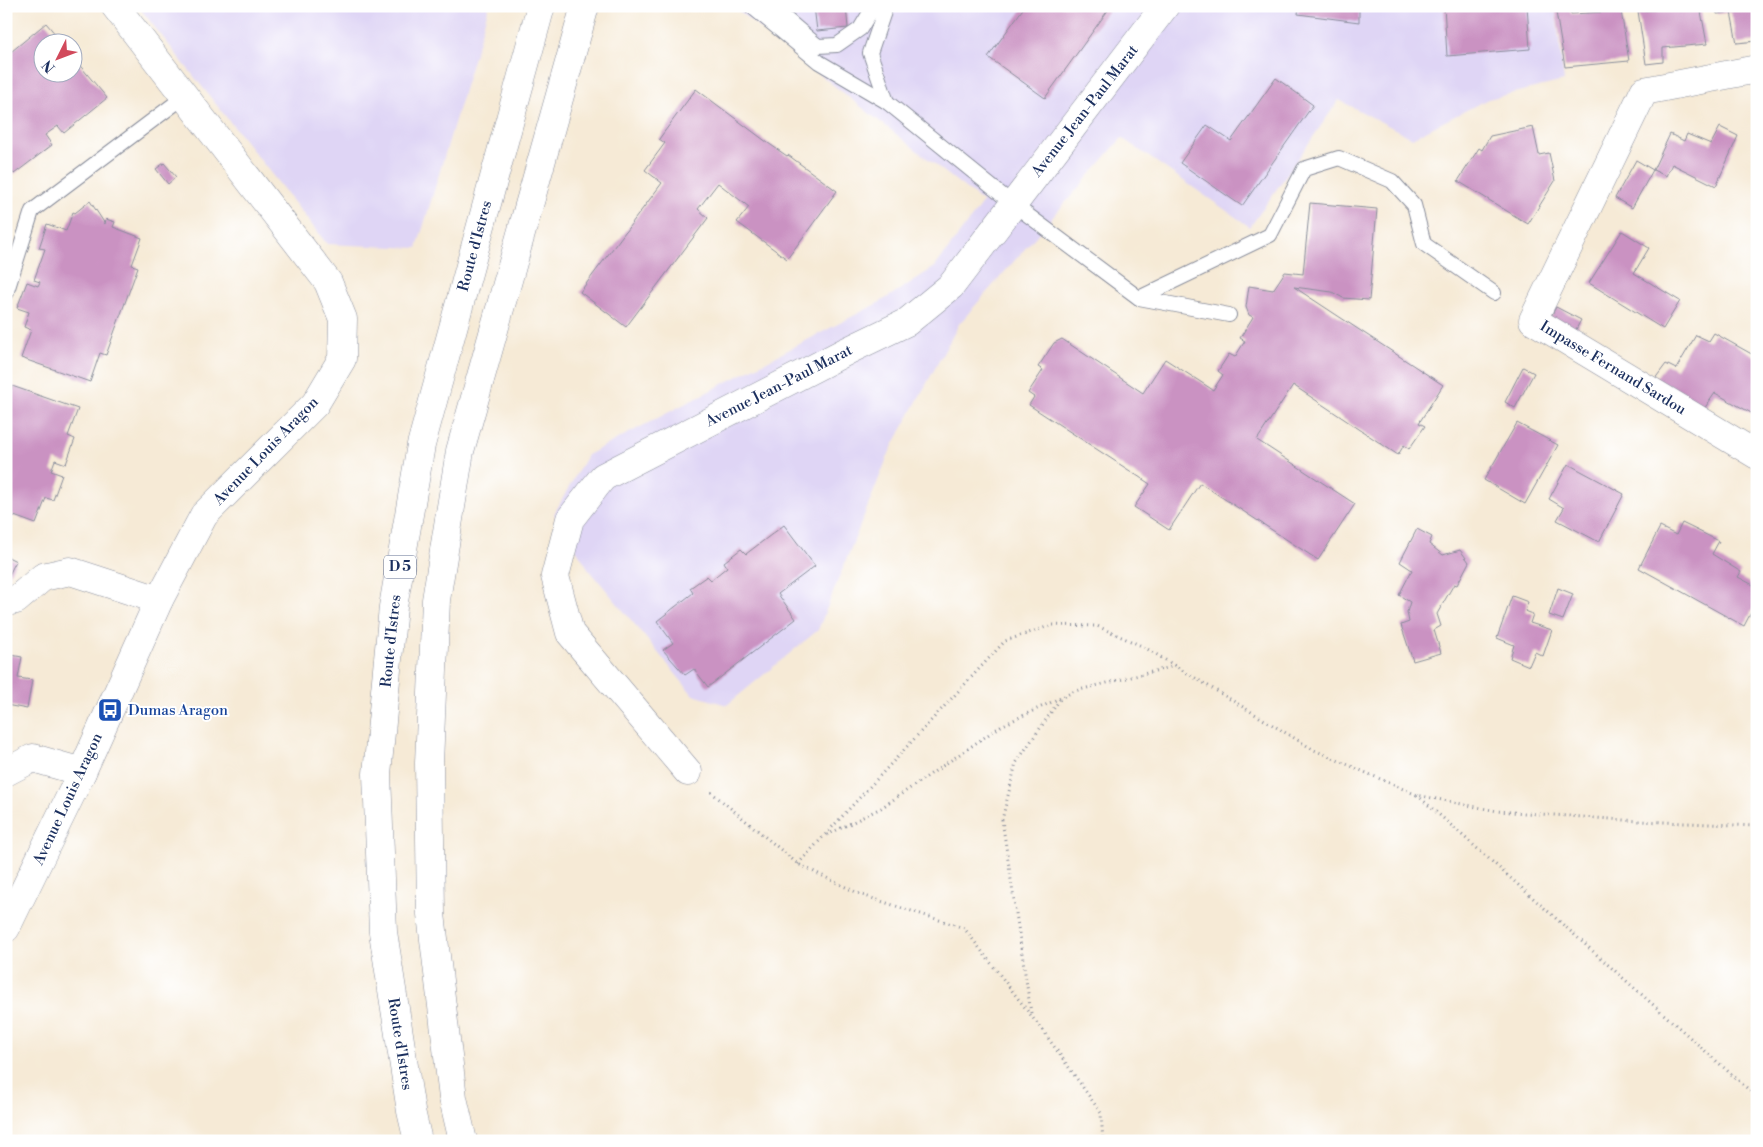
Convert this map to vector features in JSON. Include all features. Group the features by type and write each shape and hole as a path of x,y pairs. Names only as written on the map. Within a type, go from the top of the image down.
{"street":[{"name":"Avenue Louis Aragon","path":"6,928 82,772 159,600 204,515 315,404 342,358 343,319 328,282 115,6"},
{"name":"Route d'Istres","path":"418,1141 411,1111 383,932 377,774 393,607 421,445 541,6"},
{"path":"463,1141 453,1098 431,914 429,763 436,600 460,451 585,6"},
{"name":"Avenue Jean-Paul Marat","path":"688,772 570,633 555,576 570,519 603,477 907,322 951,286 1165,6"},
{"name":"Impasse Fernand Sardou","path":"1757,69 1644,91 1533,320 1757,455"},
{"path":"6,602 16,600 43,577 70,571 159,600"},
{"path":"6,772 33,758 82,772"}],"lane":[{"path":"751,6 819,62 887,102 1013,204 1139,298 1229,315"},
{"path":"771,6 818,46 837,45 860,29 874,6"},
{"path":"886,6 870,53 887,102"},
{"path":"6,294 32,211 185,96"},
{"path":"1139,298 1270,235 1304,169 1338,158 1392,181 1414,205 1424,244 1494,292"}],"path":[{"path":"798,864 1005,641 1052,625 1097,626 1144,647 1314,750 1417,795 1497,811 1640,821 1757,826"},
{"path":"825,836 881,808 1001,726 1075,691 1176,666"},
{"path":"1031,1016 1002,820 1016,763 1062,697"},
{"path":"688,772 798,864 862,895 964,928 1101,1112 1103,1141"},
{"path":"1417,795 1757,1097"}],"shaded area":[{"path":"138,6 489,6 417,248 327,244"},
{"path":"732,6 1215,6 1218,8 1219,6 1555,6 1564,81 1488,99 1412,138 1339,100 1250,227 1122,138 959,324 890,451 818,630 727,705 693,695 588,568 554,514 587,455 882,301 935,267 983,202"}],"building":[{"path":"814,6 846,6 848,28 817,31"},
{"path":"1025,6 1111,6 1045,98 988,57"},
{"path":"1299,6 1359,6 1359,22 1298,14"},
{"path":"1444,6 1527,6 1530,49 1447,56"},
{"path":"1555,6 1570,6 1571,14 1621,11 1629,61 1565,67"},
{"path":"1654,6 1700,6 1707,44 1663,48 1663,62 1646,64 1638,11 1655,10"},
{"path":"1716,6 1757,6 1757,41 1737,43 1731,12 1717,14"},
{"path":"46,23 54,32 35,32"},
{"path":"32,35 32,82 82,82 82,68 107,98 64,133 58,126 45,135 52,145 14,174 8,166 6,167 6,56"},
{"path":"1276,78 1313,105 1242,206 1180,163 1207,125 1231,141"},
{"path":"696,89 768,143 788,155 837,191 787,259 737,222 749,207 718,183 698,209 708,218 626,327 580,292 662,183 645,170 665,143 659,139"},
{"path":"1533,127 1539,155 1549,153 1555,181 1528,224 1458,181 1479,148 1482,150 1490,136"},
{"path":"1720,127 1738,136 1716,186 1672,164 1666,176 1653,170 1670,134 1684,141 1687,134 1711,144"},
{"path":"1757,136 1757,151 1753,150"},
{"path":"1636,160 1653,170 1632,208 1615,198"},
{"path":"164,163 176,177 168,184 156,169"},
{"path":"90,201 105,224 106,219 115,222 113,227 142,238 132,265 138,267 106,355 100,353 90,382 21,358 31,330 24,327 29,312 17,308 27,282 38,286 40,282 34,280 45,249 39,248 47,224 66,231 73,212 75,213"},
{"path":"1310,203 1377,209 1369,300 1343,298 1332,292 1294,287 1443,385 1419,423 1425,426 1409,449 1404,445 1398,455 1293,385 1257,440 1355,504 1318,560 1200,483 1169,530 1134,507 1150,484 1029,405 1034,397 1028,393 1043,370 1038,367 1054,343 1062,339 1143,393 1165,359 1213,390 1223,375 1218,371 1229,354 1235,357 1245,341 1240,338 1253,317 1249,315 1246,307 1249,286 1273,290 1285,272 1303,274"},
{"path":"6,215 12,217 6,231"},
{"path":"1622,231 1649,248 1634,273 1680,301 1663,329 1589,283"},
{"path":"1556,307 1581,320 1573,335 1548,322"},
{"path":"1714,333 1757,357 1757,412 1755,415 1715,393 1704,409 1654,380 1666,364 1676,369 1696,335 1709,341"},
{"path":"1523,367 1534,373 1515,408 1505,402"},
{"path":"12,386 78,409 68,436 75,439 66,464 55,460 51,471 62,475 53,500 46,498 36,524 6,513 6,402"},
{"path":"1517,423 1558,445 1525,504 1484,480"},
{"path":"1568,464 1624,494 1599,542 1557,520 1564,508 1549,499"},
{"path":"1682,523 1719,541 1712,554 1741,572 1738,577 1757,587 1757,601 1744,626 1639,568 1660,527 1676,535"},
{"path":"784,525 815,566 778,594 796,619 708,687 694,669 685,675 663,650 673,643 657,621 693,593 690,588 707,576 711,580 727,567 724,562 741,549 746,554"},
{"path":"1417,529 1432,537 1429,544 1443,555 1460,550 1469,562 1457,585 1454,584 1437,614 1441,626 1434,630 1441,653 1413,661 1401,625 1409,622 1407,612 1410,602 1399,595 1412,570 1400,562"},
{"path":"8,557 16,561 8,577 6,577 6,561"},
{"path":"1558,588 1573,594 1563,620 1549,615"},
{"path":"1512,596 1528,602 1525,611 1533,614 1530,623 1552,630 1543,656 1535,652 1529,666 1510,658 1514,645 1497,638"},
{"path":"6,654 22,657 18,678 32,680 27,709 6,705"}],"place":[{"name":"Dumas Aragon","path":"110,710"}]}
